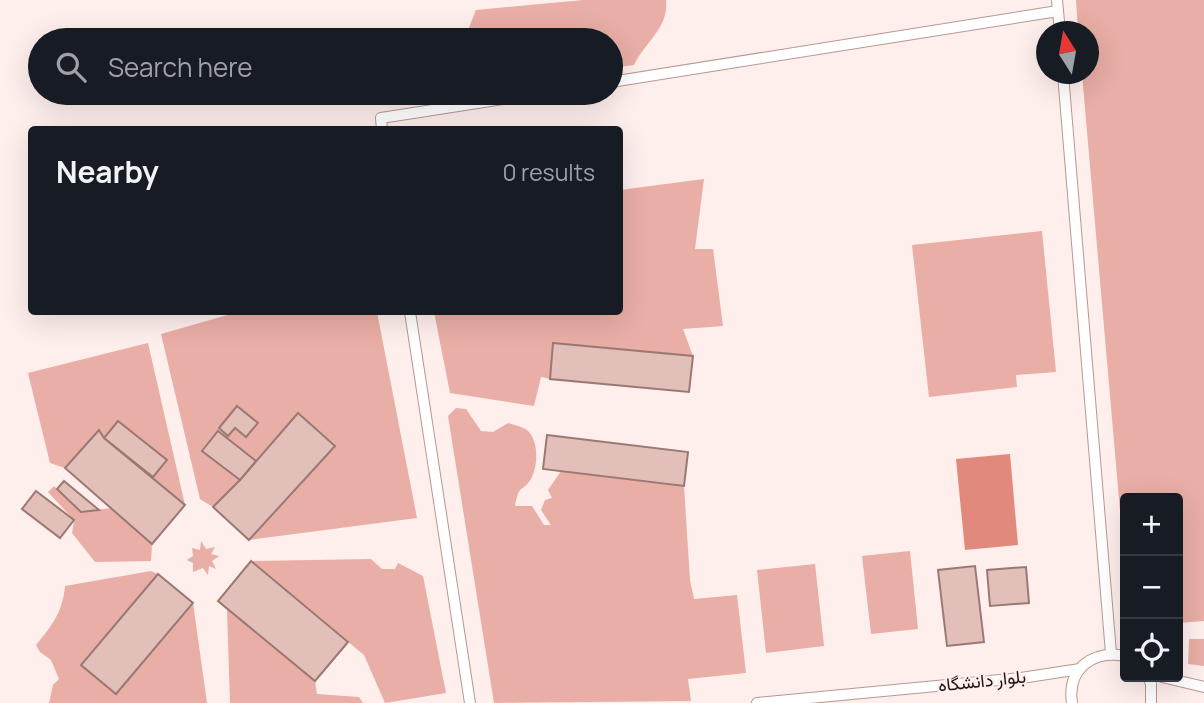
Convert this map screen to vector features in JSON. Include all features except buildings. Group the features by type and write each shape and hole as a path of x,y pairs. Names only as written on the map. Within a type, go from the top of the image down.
{"lane":[{"path":"623,80 1057,5"},
{"path":"1064,84 1111,653 1120,655"},
{"path":"382,126 381,118 465,105"},
{"path":"410,315 470,703"},
{"name":"بلوار دانشگاه","path":"757,703 1021,678 1080,669 1091,659 1111,653"},
{"path":"1072,703 1073,681 1080,669"},
{"path":"1151,682 1151,703"},
{"path":"1183,682 1204,687"}],"shaded area":[{"path":"584,0 666,0 664,19 660,27 634,65 623,66 623,28 469,28 476,10"},
{"path":"1076,0 1204,0 1204,621 1183,623 1183,493 1120,493 1120,511 1083,84 1099,84 1099,21 1077,21"},
{"path":"704,179 695,249 713,249 723,326 683,329 693,356 554,343 550,379 541,377 534,406 450,393 435,315 623,315 623,190"},
{"path":"1042,231 1056,372 1016,375 1017,387 929,397 912,245"},
{"path":"228,315 378,315 417,518 249,540 334,446 298,413 213,507 200,499 161,334"},
{"path":"148,343 185,505 104,438 99,430 65,468 50,463 28,373"},
{"path":"456,408 466,409 481,431 493,432 508,423 524,428 532,436 536,448 535,468 531,479 519,491 515,506 532,506 544,525 551,525 541,510 545,500 552,498 548,490 561,471 684,486 690,580 694,599 737,595 746,673 688,679 691,701 494,703 448,416"},
{"path":"1010,454 1018,545 965,550 956,459"},
{"path":"54,486 81,512 111,508 152,544 151,561 95,562 72,533 74,520 48,492"},
{"path":"201,541 206,549 215,547 211,554 219,556 212,561 216,569 209,566 208,575 203,568 193,572 193,563 187,560 193,556 192,548 200,550"},
{"path":"910,551 918,629 871,634 862,556"},
{"path":"371,559 382,569 395,569 398,563 423,576 446,693 385,703 364,655 251,561"},
{"path":"815,564 824,646 766,653 757,570"},
{"path":"151,571 158,574 82,666 116,694 193,603 207,703 49,703 53,685 59,679 51,660 40,652 36,645 56,618 65,586"},
{"path":"227,609 315,681 317,694 359,697 363,703 230,703"},
{"path":"1189,639 1204,639 1204,666 1188,664"}]}
